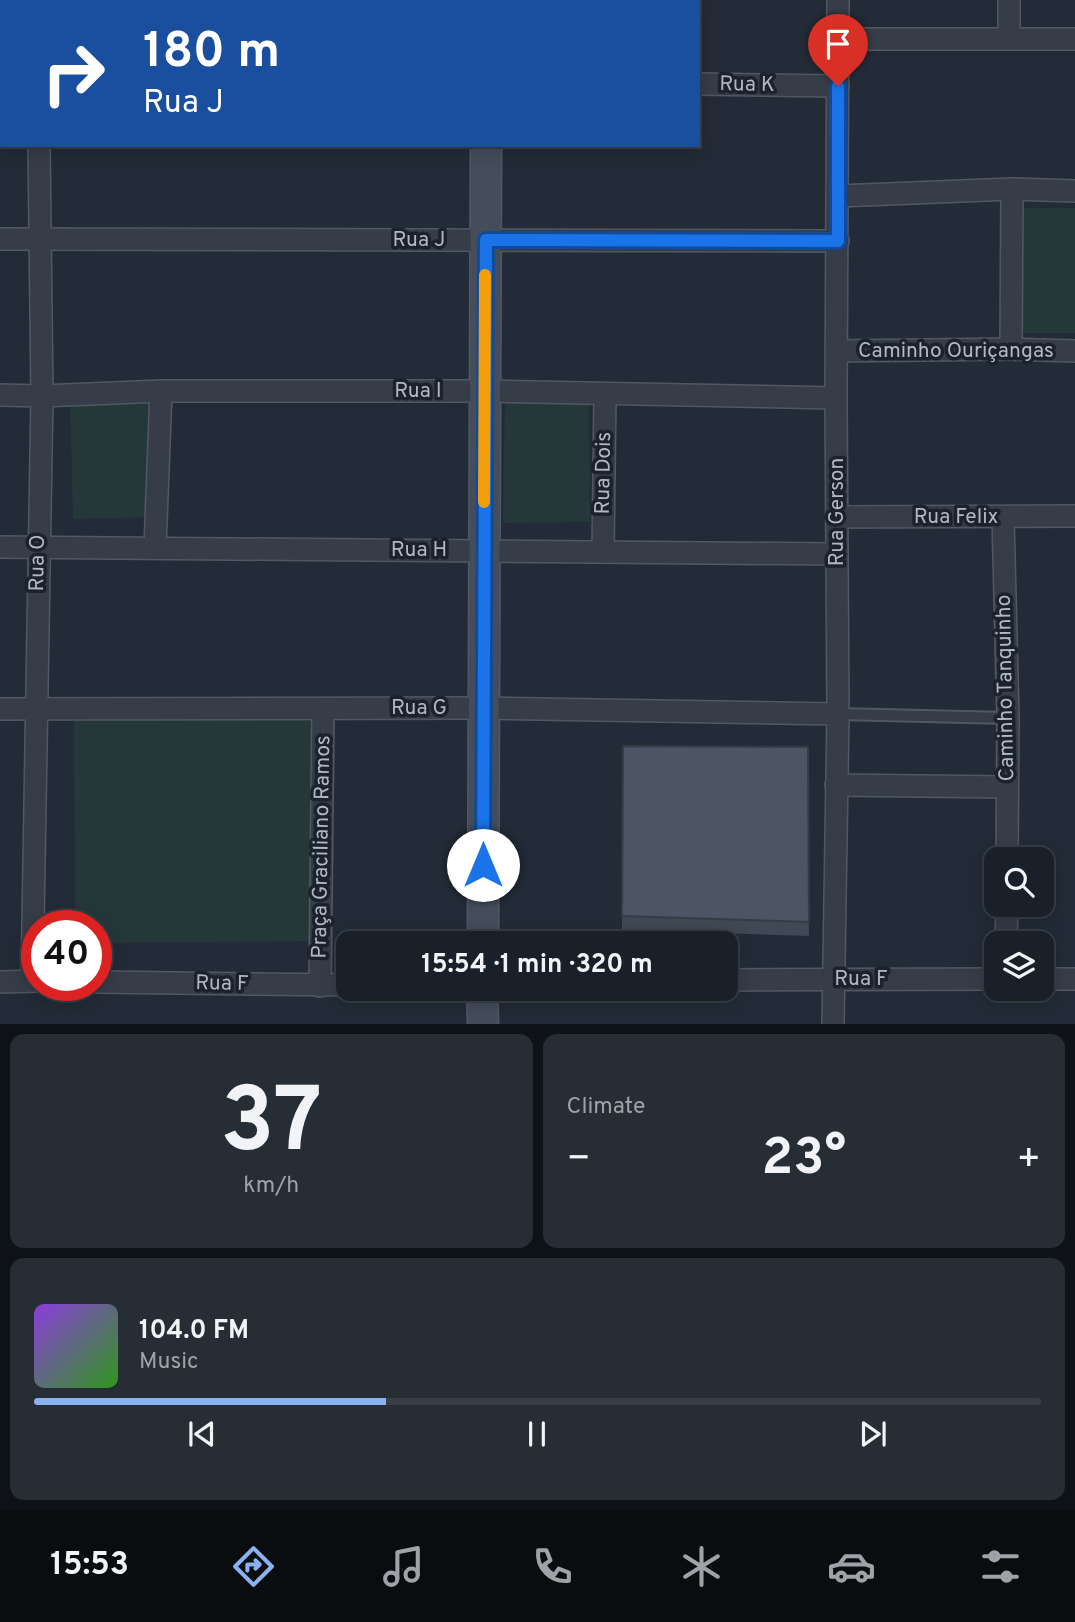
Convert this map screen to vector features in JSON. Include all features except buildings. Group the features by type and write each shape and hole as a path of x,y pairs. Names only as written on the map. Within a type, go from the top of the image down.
{"street":[{"name":"Rua Gerson","path":"833,1024 838,714 838,0"},
{"path":"1009,0 1009,38"},
{"path":"839,39 1075,39"},
{"name":"Rua K","path":"700,84 838,86"},
{"name":"Rua O","path":"34,910 35,710 42,396 39,147"},
{"path":"483,931 486,147"},
{"path":"838,196 1012,189 1075,191"},
{"path":"1011,349 1012,189"},
{"name":"Rua J","path":"0,239 838,241"},
{"name":"Caminho Ouriçangas","path":"837,351 1075,351"},
{"path":"155,548 161,391"},
{"name":"Rua I","path":"0,395 161,391 484,391 836,398"},
{"name":"Rua Dois","path":"603,552 605,395"},
{"name":"Rua Felix","path":"838,517 1075,516"},
{"name":"Caminho Tanquinho","path":"1003,517 1008,718 1007,847"},
{"name":"Rua H","path":"0,547 837,554"},
{"name":"Rua G","path":"0,709 484,708 838,714"},
{"name":"Praça Graciliano Ramos","path":"320,986 323,709"},
{"path":"836,785 1007,787"},
{"name":"Rua F","path":"738,980 984,979"},
{"path":"1054,979 1075,979"},
{"path":"0,982 21,981"},
{"name":"Rua F","path":"112,982 336,985"},
{"path":"482,1001 483,1024"}],"lane":[{"path":"838,714 1008,718"}],"shaded area":[{"path":"1020,208 1075,208 1075,333 1019,333"},
{"path":"505,394 589,396 590,522 503,523"},
{"path":"155,399 155,517 73,519 70,400"},
{"path":"320,718 323,941 112,943 112,910 75,910 74,721"}],"slow traffic":[{"path":"484,502 485,275"}],"route":[{"path":"483,865 486,240 838,241 838,86"}]}
